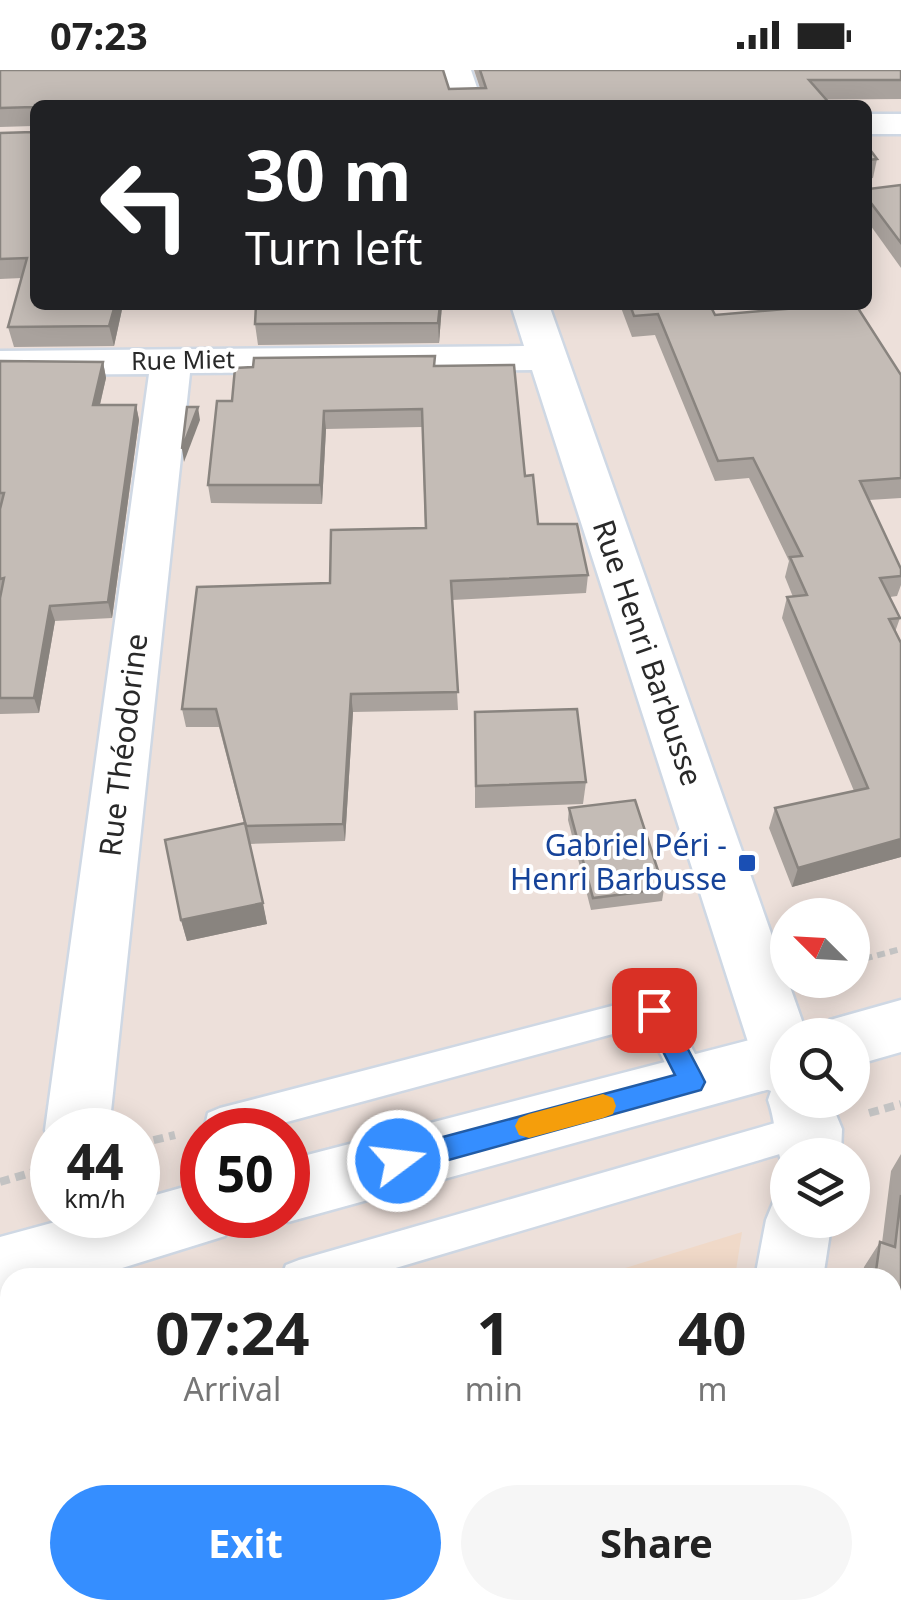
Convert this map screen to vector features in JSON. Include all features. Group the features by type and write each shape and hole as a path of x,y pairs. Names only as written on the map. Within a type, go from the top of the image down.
{"street":[{"path":"454,70 465,100"},
{"path":"872,124 901,124"},
{"name":"Rue Henri Barbusse","path":"532,310 770,1018"},
{"name":"Rue Miet","path":"0,363 547,358"},
{"name":"Rue Théodorine","path":"79,1108 171,360"},
{"path":"870,1034 901,1026"},
{"path":"310,1185 692,1082 770,1092"},
{"path":"46,1254 180,1220"},
{"path":"791,1268 795,1238"}],"lane":[{"path":"281,1108 654,1010 692,1082"},
{"path":"326,1268 770,1105"}],"path":[{"path":"870,957 901,949"},
{"path":"0,1182 30,1173"}],"shaded area":[{"path":"742,1232 736,1268 625,1268"}],"building":[{"path":"0,70 443,70 449,89 486,88 480,70 901,70 901,80 809,80 827,100 30,100 30,107 0,108"},
{"path":"30,132 30,310 114,310 109,326 8,327 27,258 0,259 0,133"},
{"path":"901,185 901,243 872,204 872,189"},
{"path":"256,310 439,310 438,323 255,324"},
{"path":"632,310 712,310 715,315 859,310 901,375 901,478 860,481 901,569 901,576 880,578 900,618 889,619 901,643 901,839 798,868 775,808 868,788 787,597 807,595 790,557 802,556 753,458 718,461 658,314 634,316"},
{"path":"435,356 434,366 514,365 525,476 533,475 538,524 577,524 588,575 451,581 458,692 351,694 343,824 246,826 216,709 182,709 197,587 330,583 331,530 426,528 422,409 324,411 320,485 208,485 217,401 232,401 235,368 253,367 254,358"},
{"path":"0,361 103,362 93,405 136,405 108,602 50,606 34,698 0,698 0,598 4,578 0,579 0,509 4,493 0,493"},
{"path":"187,407 198,407 182,449"},
{"path":"577,709 586,782 476,786 475,712"},
{"path":"635,800 664,889 593,898 569,808"},
{"path":"245,823 263,903 181,920 165,840"},
{"path":"901,1195 901,1268 876,1268 880,1242 895,1247"}],"slow traffic":[{"path":"529,1126 603,1106"}],"place":[{"name":"Gabriel Péri - Henri Barbusse","path":"747,863"}],"route":[{"path":"398,1161 692,1082 654,1010"}]}
